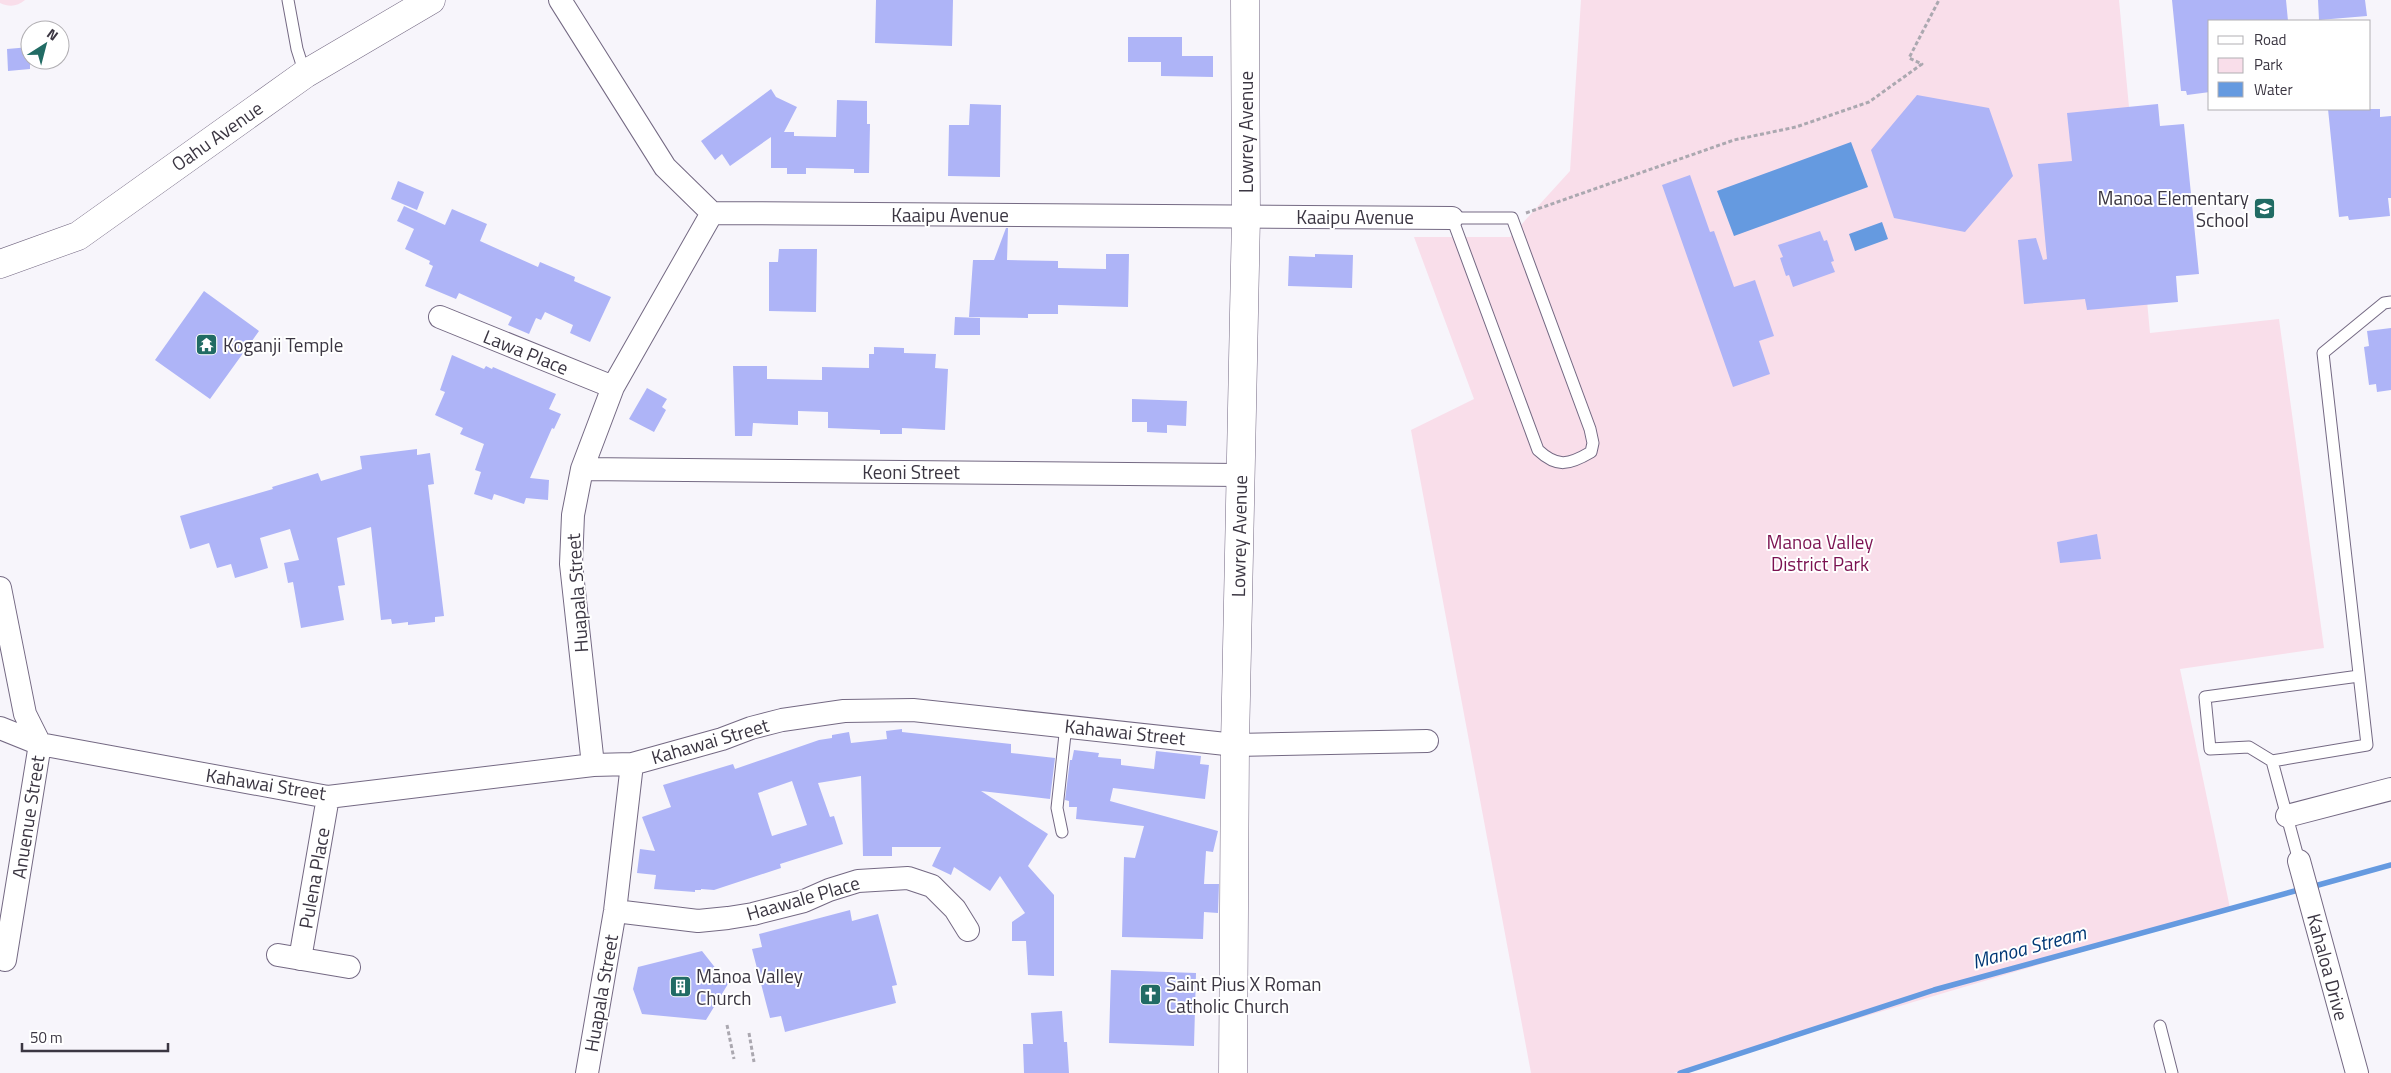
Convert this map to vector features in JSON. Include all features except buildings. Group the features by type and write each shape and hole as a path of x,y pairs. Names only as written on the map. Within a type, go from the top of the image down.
{"street":[{"name":"Oahu Avenue","path":"0,264 78,236 305,74 431,0"},
{"path":"560,0 665,167 712,213"},
{"name":"Lowrey Avenue","path":"1233,1073 1235,745 1246,217 1245,0"},
{"name":"Kaaipu Avenue","path":"712,213 1452,218"},
{"name":"Huapala Street","path":"593,765 571,564 573,515 582,469 613,387 712,213"},
{"name":"Lawa Place","path":"440,317 613,387"},
{"name":"Keoni Street","path":"582,469 1240,475"},
{"name":"Anuenue Street","path":"0,588 25,714 40,744 5,960"},
{"name":"Kahawai Street","path":"0,728 40,744 328,797 593,765 632,764 782,720 844,711 913,710 1066,725 1235,745 1427,741"},
{"name":"Huapala Street","path":"587,1073 615,911 632,764"},
{"path":"2287,816 2391,789"},
{"name":"Pulena Place","path":"300,959 328,797"},
{"name":"Kahaloa Drive","path":"2298,861 2356,1073"},
{"name":"Haawale Place","path":"615,911 698,921 728,918 804,901 829,890 858,881 908,878 932,886 955,909 968,930"},
{"path":"278,955 349,967"}],"lane":[{"path":"288,0 297,49 305,74"},
{"path":"1452,218 1512,218 1590,429 1593,443 1591,452 1569,463 1547,458 1538,450 1452,218"},
{"path":"2359,676 2205,697 2210,750 2249,747 2272,761 2367,745 2323,354 2384,303 2391,302"},
{"path":"1062,832 1057,808 1066,725"},
{"path":"2272,761 2298,861"},
{"path":"2160,1026 2172,1073"}],"path":[{"path":"1512,218 1734,140 1796,127 1869,102 1922,64 1909,58 1939,0"},
{"path":"727,1025 734,1059"},
{"path":"749,1033 754,1062"}],"green space":[{"path":"0,0 25,0 10,6 0,3"},
{"name":"Manoa Valley District Park","path":"1581,0 2119,0 2150,333 2279,319 2324,648 2180,669 2230,908 1674,1073 1531,1073 1411,430 1474,399 1414,237 1510,237 1570,171"}],"water":[{"path":"1851,142 1868,187 1734,236 1717,191"},
{"path":"1882,222 1888,239 1855,251 1849,234"}],"waterway":[{"name":"Manoa Stream","path":"2311,887 2391,865"},
{"name":"Manoa Stream","path":"1680,1073 1934,990 2302,889"}],"place":[{"name":"Manoa Elementary School","path":"2265,209"},
{"name":"Koganji Temple","path":"207,345"},
{"name":"Mānoa Valley Church","path":"680,987"},
{"name":"Saint Pius X Roman Catholic Church","path":"1150,995"}]}
